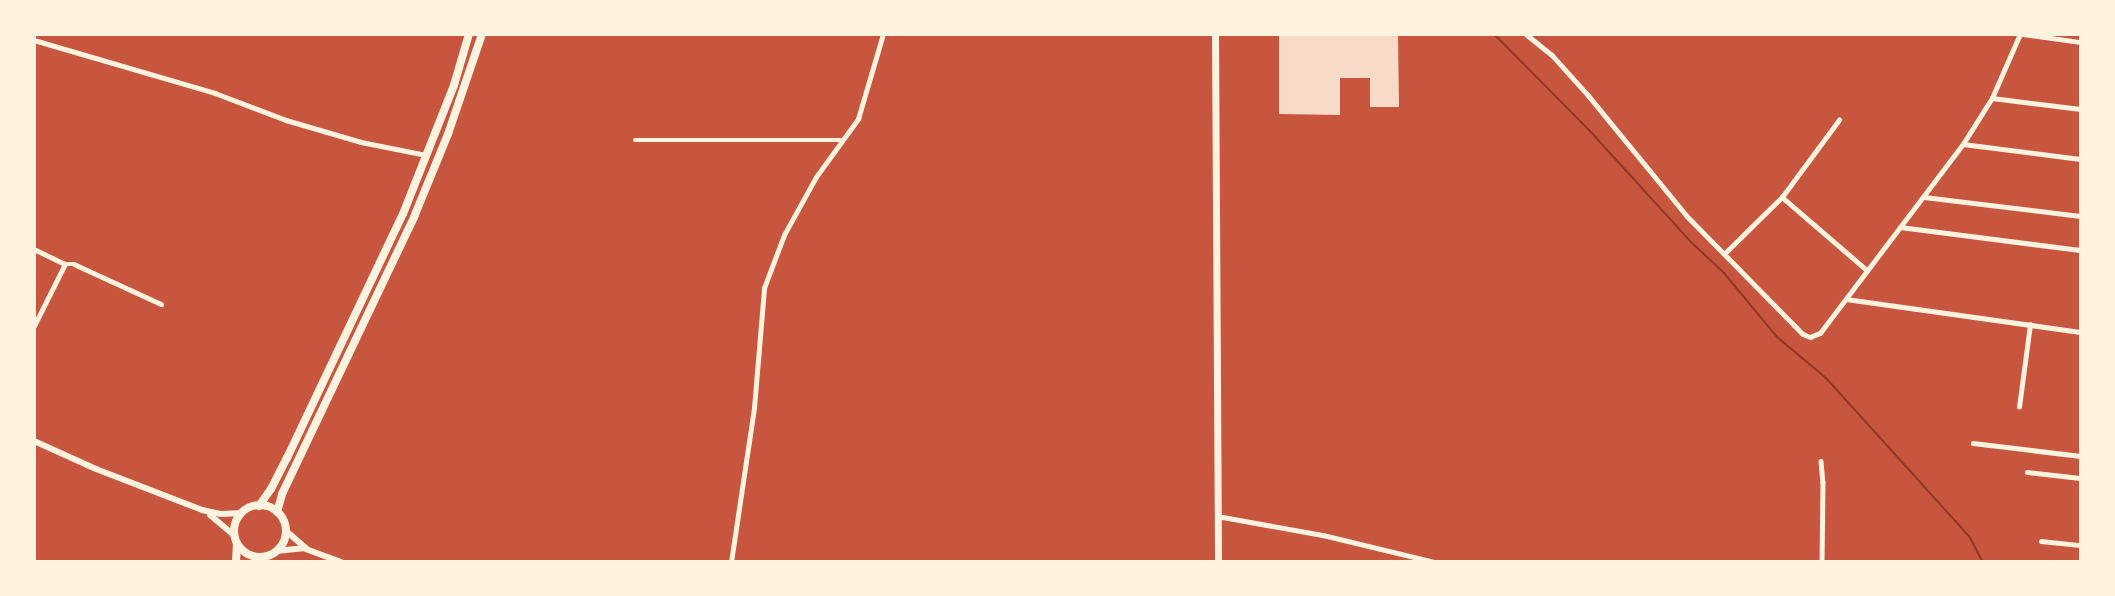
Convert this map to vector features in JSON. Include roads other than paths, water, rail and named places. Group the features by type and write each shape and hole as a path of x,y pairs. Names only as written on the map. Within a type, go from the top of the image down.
{"highway":[{"path":"236,561 235,526 242,513 259,506 272,489 287,458 403,214 454,85 470,34"},
{"path":"237,544 248,554 260,559 276,551 282,544 285,530 277,512 282,494 414,217 452,125 482,34"},
{"path":"259,506 277,512"}],"main road":[{"path":"1215,34 1218,561"},
{"path":"34,441 96,469 202,510 221,514 242,513"},
{"path":"202,510 223,524 234,535"},
{"path":"285,530 309,549"},
{"path":"276,551 292,548 309,549 341,561"}],"street":[{"path":"731,561 754,408 764,288 784,235 816,177 858,119 883,34"},
{"path":"1526,34 1552,55 1570,75 1672,200 1807,337 1818,335 1963,144 1992,98 2021,34 2080,42"},
{"path":"34,40 215,93 361,142 426,156"},
{"path":"1992,98 2080,109"},
{"path":"1725,253 1782,197 1839,120"},
{"path":"635,140 843,140"},
{"path":"1963,144 2080,159"},
{"path":"1782,197 1867,270"},
{"path":"1924,197 2080,216"},
{"path":"1900,228 2080,250"},
{"path":"34,249 65,264 74,264 161,304"},
{"path":"34,326 65,264"},
{"path":"1845,298 2080,332"},
{"path":"2019,407 2030,325"},
{"path":"1973,443 2080,456"},
{"path":"1821,461 1822,561"},
{"path":"2027,472 2080,478"},
{"path":"1217,516 1323,535 1435,561"},
{"path":"2041,541 2080,545"}],"waterway":[{"path":"1494,34 1589,130 1691,242 1724,273 1777,337 1826,378 1969,536 1983,562"}]}
